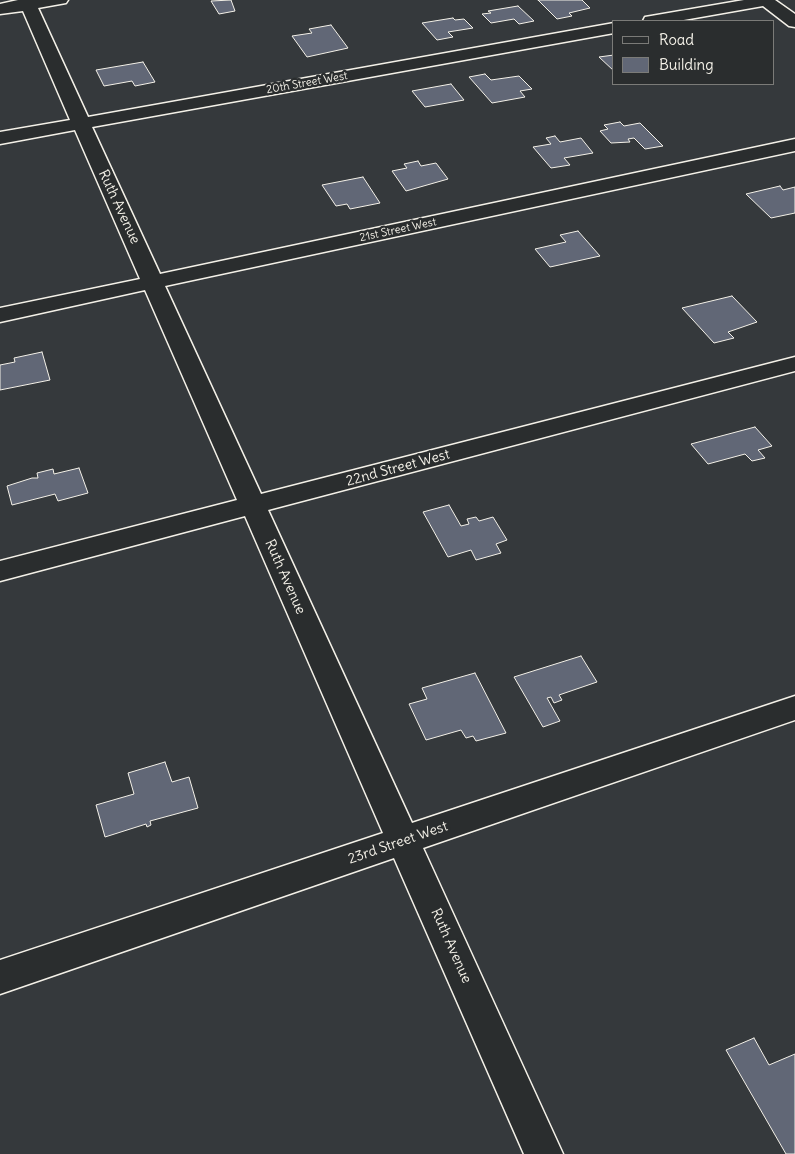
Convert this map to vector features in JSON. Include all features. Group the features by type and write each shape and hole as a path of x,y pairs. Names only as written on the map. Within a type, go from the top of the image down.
{"street":[{"path":"0,9 27,2 60,0"},
{"path":"656,20 765,0 795,22"},
{"name":"Ruth Avenue","path":"27,2 544,1154"},
{"name":"20th Street West","path":"0,138 612,28"},
{"name":"21st Street West","path":"0,315 795,145"},
{"name":"22nd Street West","path":"0,571 795,364"},
{"name":"23rd Street West","path":"0,978 795,708"}],"building":[{"path":"231,0 235,11 219,14 211,1"},
{"path":"538,0 582,0 590,8 569,13 572,16 557,19"},
{"path":"518,6 534,21 519,24 514,19 491,23 482,14 491,13 488,11"},
{"path":"453,18 455,20 464,19 473,28 448,32 453,37 437,40 422,23"},
{"path":"331,25 348,48 307,57 292,36 312,33 309,29"},
{"path":"612,55 612,69 599,57"},
{"path":"143,62 155,82 135,86 132,81 104,86 96,70"},
{"path":"485,74 491,80 519,76 532,89 520,91 525,97 492,103 469,77"},
{"path":"451,84 464,100 425,107 412,91"},
{"path":"620,122 624,126 640,123 663,146 645,149 634,138 628,139 630,142 611,143 600,131 608,129 604,125"},
{"path":"555,136 560,142 581,138 593,153 564,158 570,165 551,168 533,147 551,144 546,138"},
{"path":"418,161 421,166 436,163 448,179 406,191 392,171 407,168 404,164"},
{"path":"363,177 380,203 350,209 347,204 336,206 322,185"},
{"path":"780,186 783,190 795,187 795,213 771,218 746,194"},
{"path":"578,231 600,256 550,267 535,249 566,242 560,235"},
{"path":"732,296 757,322 728,332 734,338 714,343 682,308"},
{"path":"42,352 50,380 0,390 0,365 15,362 14,358"},
{"path":"755,427 772,446 758,450 765,458 752,461 745,454 708,464 691,444"},
{"path":"79,468 88,493 58,501 55,494 12,505 7,486 38,478 37,473 53,469 54,474"},
{"path":"449,505 461,526 469,524 467,519 476,517 479,521 493,517 507,540 496,544 501,553 476,560 471,550 448,557 423,512"},
{"path":"581,656 597,682 559,695 562,700 554,703 551,697 547,698 560,721 543,727 514,677"},
{"path":"475,673 506,733 476,741 473,736 466,738 461,730 426,740 409,704 427,699 422,688"},
{"path":"165,762 172,782 189,777 198,808 150,821 151,825 147,827 146,824 105,837 96,805 134,794 128,773"},
{"path":"754,1038 769,1065 795,1054 795,1154 786,1154 726,1050"}]}
